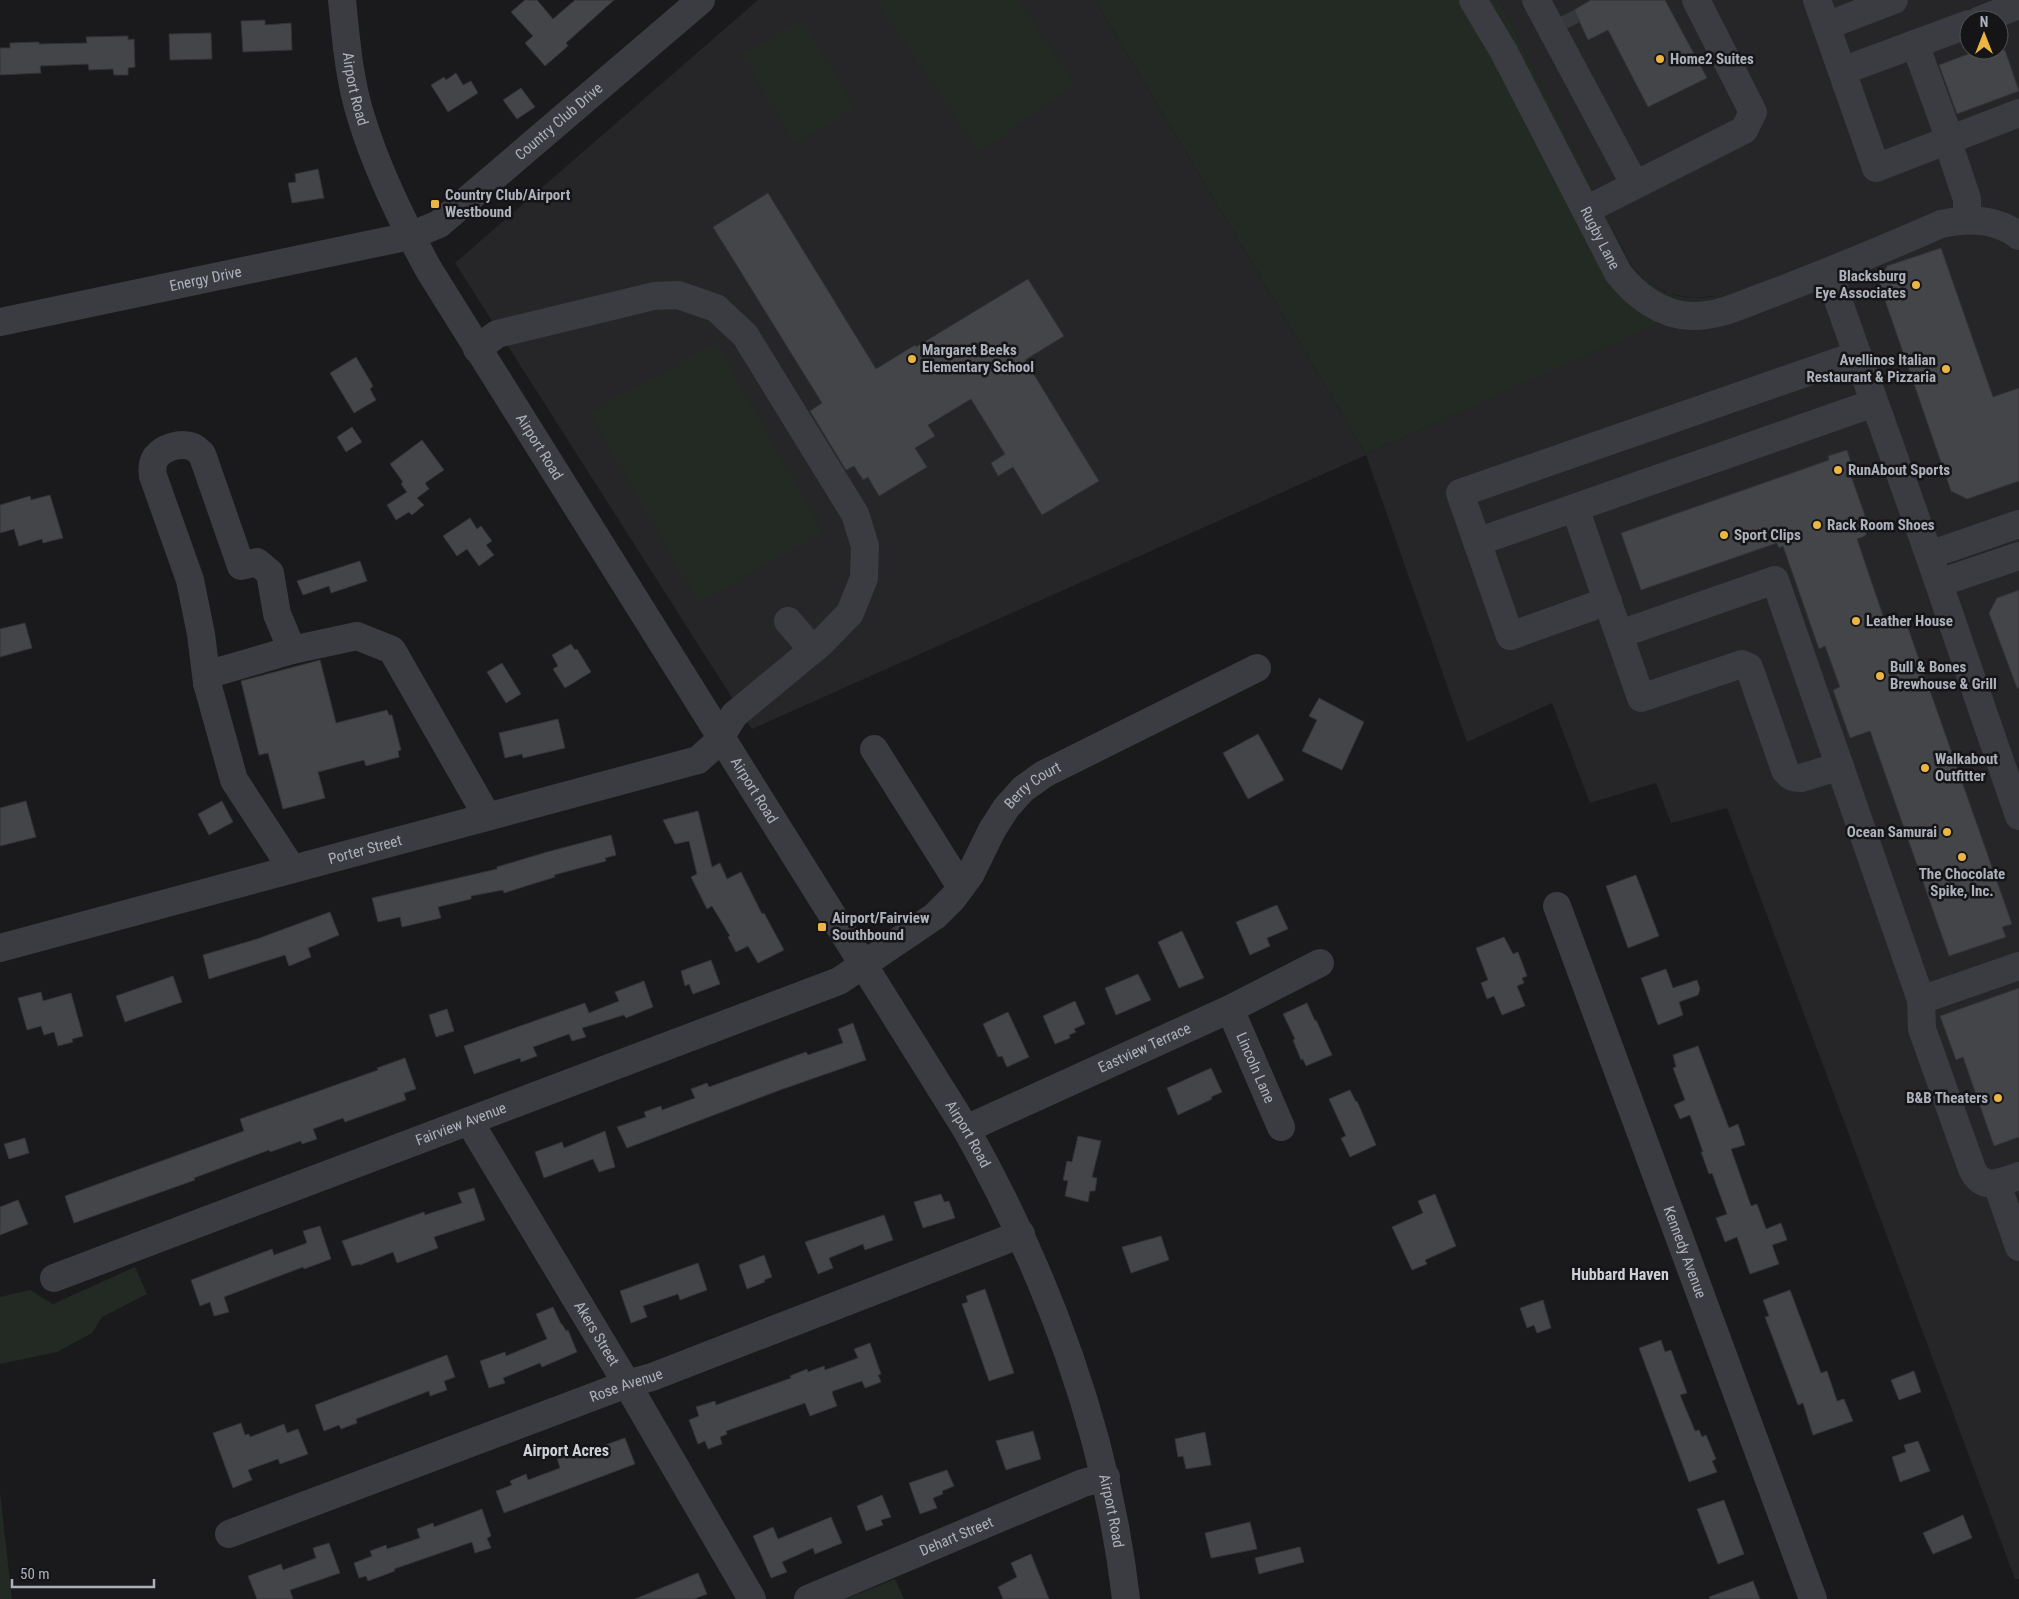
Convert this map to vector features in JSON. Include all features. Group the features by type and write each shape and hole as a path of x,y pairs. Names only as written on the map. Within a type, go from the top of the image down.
{"street":[{"name":"Airport Road","path":"342,0 348,59 360,115 376,161 410,236 476,349 966,1128 1021,1234 1053,1313 1106,1477 1121,1554 1126,1599"},
{"name":"Country Club Drive","path":"410,236 439,224 701,0"},
{"name":"Rugby Lane","path":"1473,0 1504,52 1618,273 1631,289 1662,309 1690,316 1715,314 1828,272 1941,224 1967,220 1992,222 2019,236"},
{"path":"1536,0 1635,185"},
{"path":"1586,210 1744,130 1753,112 1696,0"},
{"path":"1817,0 1876,168 2019,113"},
{"path":"1826,26 1894,0"},
{"path":"1561,15 1584,58 1579,81"},
{"path":"1842,71 1959,28"},
{"path":"1915,44 1950,140 1951,151 1968,199 1967,220"},
{"name":"Energy Drive","path":"0,322 410,236"},
{"path":"1828,272 1939,583 2019,816"},
{"name":"Porter Street","path":"0,948 698,760 710,750 734,715 813,650 850,613 864,578 865,546 855,514 745,335 716,308 678,295 654,296 496,334 476,349"},
{"path":"1608,601 1510,636 1460,493 1857,355"},
{"path":"1477,542 1874,403"},
{"path":"292,650 277,614 270,573 257,562 240,566 202,454 193,447 182,445 170,447 156,457 153,463 152,476 190,580 201,634 207,683 234,780 292,869"},
{"path":"1576,508 1641,698 1742,664 1750,667 1785,770 1789,776 1801,778 1840,766"},
{"path":"1929,555 2019,524"},
{"path":"1939,583 2019,556"},
{"path":"1620,634 1775,580 1921,1000 1922,1029 1972,1169 1979,1180 1988,1184 2008,1180 2019,1246"},
{"path":"788,621 813,650"},
{"path":"207,683 213,672 292,650 357,636 392,650 487,816"},
{"name":"Berry Court","path":"864,965 935,916 970,875 992,830 1006,808 1030,784 1044,774 1257,668"},
{"path":"874,749 961,887"},
{"name":"Kennedy Avenue","path":"1558,906 1813,1599"},
{"name":"Eastview Terrace","path":"966,1128 1230,1009 1320,962"},
{"name":"Fairview Avenue","path":"54,1278 840,980 864,965"},
{"path":"1921,1000 2019,966"},
{"name":"Lincoln Lane","path":"1230,1009 1281,1127"},
{"name":"Akers Street","path":"469,1121 627,1384 752,1599"},
{"name":"Rose Avenue","path":"229,1534 627,1384 662,1374 1021,1234"},
{"name":"Dehart Street","path":"808,1599 1083,1483 1106,1477"}],"shaded area":[{"path":"758,0 1095,0 1366,454 1715,296 1694,298 1670,294 1648,283 1631,265 1499,0 2019,0 2019,1579 2015,1579 1727,808 1671,823 1656,783 1590,803 1552,703 1467,742 1366,455 752,729 455,263"},
{"path":"875,0 1018,0 1075,84 980,152"},
{"path":"1095,0 1499,0 1631,265 1650,283 1670,294 1692,298 1718,296 1366,454"},
{"path":"802,20 856,108 796,144 742,55"},
{"path":"716,343 823,532 698,602 590,413"},
{"path":"135,1267 147,1294 102,1317 92,1333 57,1352 0,1364 0,1297 30,1290 53,1304"},
{"path":"0,1493 12,1599 0,1599"},
{"path":"895,1579 904,1599 845,1599"}],"building":[{"path":"525,0 537,0 553,19 575,0 614,0 566,43 568,46 545,66 525,43 533,36 511,12"},
{"name":"Home2 Suites","path":"1591,0 1665,0 1707,78 1648,107 1608,30 1588,40 1574,10"},
{"path":"265,20 265,25 291,23 292,50 243,52 241,21"},
{"path":"211,33 212,59 170,60 169,34"},
{"path":"128,36 128,40 134,39 135,67 128,68 128,75 114,75 113,69 89,70 88,64 40,66 41,73 0,75 0,48 10,48 10,43 87,43 86,37"},
{"path":"1959,58 1959,60 2008,60 2019,91 1957,114 1939,65"},
{"path":"456,73 463,85 471,81 478,93 448,112 431,85 444,77 446,80"},
{"path":"521,88 535,107 517,119 503,100"},
{"path":"318,169 324,198 292,203 288,183 296,182 295,174"},
{"path":"768,193 876,369 1028,279 1064,336 1025,360 1099,481 1042,515 1013,467 998,476 991,463 1005,454 971,399 928,425 935,436 915,448 927,467 879,496 868,477 863,480 854,466 846,470 810,411 822,403 713,227"},
{"path":"1941,248 1993,397 2019,388 2019,481 1967,499 1951,491 1879,283 1887,266"},
{"path":"356,357 373,386 370,389 376,400 354,413 330,373"},
{"path":"352,427 362,442 346,452 337,437"},
{"path":"422,440 444,470 425,483 429,489 417,498 424,505 412,515 409,512 396,520 387,505 407,492 401,484 403,482 390,464"},
{"path":"1847,450 1853,469 1849,470 1869,527 1865,536 1857,539 1886,624 1894,621 1908,628 2012,924 2002,927 2006,937 1949,956 1870,731 1850,738 1833,690 1840,687 1825,646 1819,649 1783,546 1779,548 1777,543 1641,590 1621,533 1829,460 1828,456"},
{"path":"50,495 63,538 43,543 42,539 19,546 14,529 0,533 0,505 30,496 31,500"},
{"path":"470,518 477,529 481,526 492,541 486,545 494,555 479,566 467,549 457,556 443,536"},
{"path":"360,561 367,581 331,593 329,586 303,595 297,581"},
{"path":"2019,590 2019,688 2017,688 1989,613 1997,598"},
{"path":"25,623 32,648 0,657 0,629"},
{"path":"571,644 575,650 577,649 591,672 565,688 553,669 558,666 552,655"},
{"path":"320,660 336,723 387,710 389,715 392,715 401,750 398,751 399,757 366,766 364,760 318,772 325,798 283,809 268,753 259,755 241,681"},
{"path":"502,663 521,694 506,703 487,672"},
{"path":"1319,698 1364,722 1342,770 1302,751 1317,720 1309,716"},
{"path":"558,719 565,748 523,758 522,754 505,758 499,733"},
{"path":"1258,734 1284,780 1248,799 1223,753"},
{"path":"26,801 36,837 0,846 0,808"},
{"path":"222,801 233,822 209,835 198,814"},
{"path":"698,811 712,867 720,863 727,879 741,872 762,914 764,913 784,950 758,963 748,946 736,952 728,937 730,936 712,906 707,909 691,877 697,874 689,841 675,844 663,820"},
{"path":"611,835 616,855 605,858 606,861 554,875 555,877 504,893 503,890 471,896 471,899 438,907 441,918 402,927 400,917 378,922 372,898 497,869 497,867 547,852"},
{"path":"1636,875 1659,936 1628,948 1606,886"},
{"path":"1277,905 1288,929 1267,938 1270,946 1250,955 1236,922"},
{"path":"330,912 339,935 308,948 311,957 289,966 285,955 209,979 203,955 257,939"},
{"path":"1182,931 1204,978 1179,988 1158,942"},
{"path":"1504,937 1513,954 1518,952 1527,976 1522,978 1524,983 1517,986 1525,1006 1502,1015 1494,996 1487,999 1481,983 1488,980 1476,948"},
{"path":"711,960 720,984 693,994 689,984 685,986 681,971"},
{"path":"1666,969 1673,988 1697,980 1700,989 1698,995 1679,1002 1683,1015 1658,1025 1641,978"},
{"path":"1138,974 1151,1000 1116,1015 1105,988"},
{"path":"173,976 182,1002 125,1022 116,996"},
{"path":"644,981 653,1007 626,1018 624,1015 582,1028 586,1037 572,1041 569,1034 533,1047 537,1056 521,1062 520,1058 474,1074 464,1046 585,1003 589,1013 619,1001 615,992"},
{"name":"B&B Theaters","path":"2019,988 2019,1137 1994,1146 1963,1057 1956,1060 1940,1016"},
{"path":"41,992 43,1001 71,993 83,1036 72,1039 73,1042 58,1046 54,1032 44,1035 41,1026 27,1030 18,998"},
{"path":"1075,1001 1085,1024 1074,1029 1076,1032 1069,1035 1070,1038 1055,1044 1043,1016"},
{"path":"1307,1003 1332,1055 1306,1066 1303,1059 1301,1060 1293,1040 1295,1039 1283,1014"},
{"path":"447,1009 454,1031 436,1037 429,1015"},
{"path":"1008,1012 1029,1057 1007,1067 1002,1056 998,1057 983,1024"},
{"path":"853,1023 866,1060 780,1090 627,1148 617,1127 646,1117 644,1112 661,1106 662,1110 695,1098 691,1089 707,1083 709,1087 806,1052 808,1055 843,1043 838,1029"},
{"path":"1698,1046 1729,1128 1738,1124 1745,1145 1731,1149 1751,1206 1757,1204 1766,1229 1781,1223 1787,1240 1772,1245 1779,1264 1750,1274 1737,1237 1725,1242 1716,1218 1727,1214 1712,1173 1709,1174 1690,1115 1680,1119 1674,1105 1685,1100 1673,1068 1676,1067 1673,1055"},
{"path":"405,1058 416,1089 404,1093 406,1100 345,1122 343,1118 313,1129 317,1139 302,1144 301,1141 270,1152 269,1150 194,1178 195,1180 74,1223 65,1196 244,1131 240,1119 378,1070 377,1068"},
{"path":"1211,1068 1222,1092 1211,1097 1212,1099 1178,1115 1167,1088"},
{"path":"1350,1090 1357,1101 1376,1145 1350,1157 1341,1138 1346,1136 1329,1099"},
{"path":"605,1131 615,1167 599,1172 593,1159 544,1178 535,1152 562,1142 564,1148"},
{"path":"1078,1136 1101,1141 1092,1177 1097,1178 1095,1191 1090,1191 1088,1202 1065,1196 1068,1181 1063,1180 1067,1161 1072,1162"},
{"path":"25,1138 29,1153 9,1159 4,1144"},
{"path":"474,1188 485,1220 434,1237 438,1248 397,1263 393,1252 360,1265 352,1266 342,1241 424,1212 425,1215 462,1203 458,1193"},
{"path":"941,1194 944,1202 949,1201 955,1218 923,1228 914,1202"},
{"path":"1435,1194 1456,1246 1425,1260 1427,1264 1412,1270 1392,1227 1423,1213 1418,1201"},
{"path":"18,1200 28,1224 0,1235 0,1207"},
{"path":"884,1215 893,1240 865,1250 863,1244 829,1258 833,1268 818,1274 805,1242"},
{"path":"320,1226 331,1259 304,1269 303,1267 224,1297 229,1312 214,1316 210,1302 200,1306 191,1280 272,1249 274,1255 307,1243 303,1231"},
{"path":"1161,1236 1169,1260 1131,1273 1122,1247"},
{"path":"764,1255 772,1277 747,1289 739,1265"},
{"path":"698,1263 707,1290 680,1300 678,1294 643,1306 647,1317 631,1323 620,1291"},
{"path":"985,1289 1014,1373 989,1381 962,1304 968,1302 966,1296"},
{"path":"1790,1290 1821,1373 1827,1371 1837,1401 1844,1399 1853,1421 1813,1435 1803,1403 1798,1405 1765,1317 1769,1316 1763,1300"},
{"path":"1543,1300 1551,1328 1537,1333 1534,1325 1527,1328 1520,1308"},
{"path":"553,1307 561,1324 566,1331 568,1330 577,1352 542,1367 540,1363 503,1378 505,1383 489,1388 480,1361 505,1352 506,1356 547,1339 536,1314"},
{"path":"1661,1340 1665,1352 1671,1350 1687,1393 1680,1395 1695,1431 1699,1430 1702,1437 1706,1435 1716,1459 1712,1461 1717,1472 1689,1482 1639,1348"},
{"path":"870,1343 881,1374 878,1375 881,1382 865,1388 862,1381 833,1391 837,1406 810,1416 805,1403 726,1431 727,1434 720,1437 722,1444 708,1449 705,1441 698,1444 689,1420 699,1416 696,1407 715,1401 716,1405 791,1378 790,1376 807,1369 808,1372 824,1366 825,1370 858,1358 854,1349"},
{"path":"447,1355 455,1377 444,1381 447,1390 430,1396 429,1391 356,1419 357,1423 341,1429 339,1425 324,1431 315,1405"},
{"path":"1914,1371 1921,1392 1899,1400 1891,1380"},
{"path":"241,1423 245,1435 249,1434 250,1437 284,1424 287,1433 298,1429 308,1454 280,1464 278,1459 248,1470 252,1480 233,1488 213,1433"},
{"path":"1033,1431 1041,1459 1006,1470 996,1441"},
{"path":"1205,1432 1211,1465 1186,1469 1183,1456 1178,1457 1175,1439"},
{"path":"625,1438 635,1464 504,1513 496,1491 512,1485 510,1481 526,1474 528,1480 560,1468 557,1458 573,1452 574,1456"},
{"path":"1918,1441 1930,1471 1900,1482 1892,1457 1906,1452 1904,1445"},
{"path":"947,1470 954,1486 942,1491 943,1494 933,1498 937,1508 920,1514 909,1483"},
{"path":"882,1495 891,1517 881,1520 883,1525 866,1531 857,1506"},
{"path":"1724,1500 1744,1554 1718,1564 1697,1509"},
{"path":"482,1509 491,1536 487,1538 491,1548 475,1553 472,1542 394,1569 395,1571 368,1581 366,1576 359,1578 354,1563 372,1556 370,1551 386,1545 387,1549 420,1538 417,1529 433,1523 434,1527"},
{"path":"1963,1515 1972,1538 1933,1554 1923,1533"},
{"path":"831,1517 842,1543 815,1554 813,1548 782,1562 787,1572 771,1578 753,1536 773,1527 778,1539"},
{"path":"1250,1522 1257,1549 1211,1558 1205,1533"},
{"path":"329,1543 340,1573 290,1590 293,1599 257,1599 248,1576 281,1564 283,1570 316,1558 313,1548"},
{"path":"1300,1547 1304,1562 1259,1574 1255,1558"},
{"path":"1031,1554 1049,1599 1003,1599 998,1587 1017,1577 1011,1563"},
{"path":"698,1573 707,1594 694,1599 635,1599"},
{"path":"1753,1581 1760,1599 1710,1599 1709,1597"}],"tunnel":[{"path":"1562,16 1568,28"}],"place":[{"name":"Home2 Suites","path":"1660,59"},
{"name":"Country Club/Airport Westbound","path":"435,204"},
{"name":"Blacksburg Eye Associates","path":"1916,285"},
{"name":"Margaret Beeks Elementary School","path":"912,359"},
{"name":"Avellinos Italian Restaurant & Pizzaria","path":"1946,369"},
{"name":"RunAbout Sports","path":"1838,470"},
{"name":"Rack Room Shoes","path":"1817,525"},
{"name":"Sport Clips","path":"1724,535"},
{"name":"Leather House","path":"1856,621"},
{"name":"Bull & Bones Brewhouse & Grill","path":"1880,676"},
{"name":"Walkabout Outfitter","path":"1925,768"},
{"name":"Ocean Samurai","path":"1947,832"},
{"name":"The Chocolate Spike, Inc.","path":"1962,857"},
{"name":"Airport/Fairview Southbound","path":"822,927"},
{"name":"B&B Theaters","path":"1998,1098"}],"district":[{"name":"Hubbard Haven","path":"1620,1274"},
{"name":"Airport Acres","path":"566,1450"}]}
